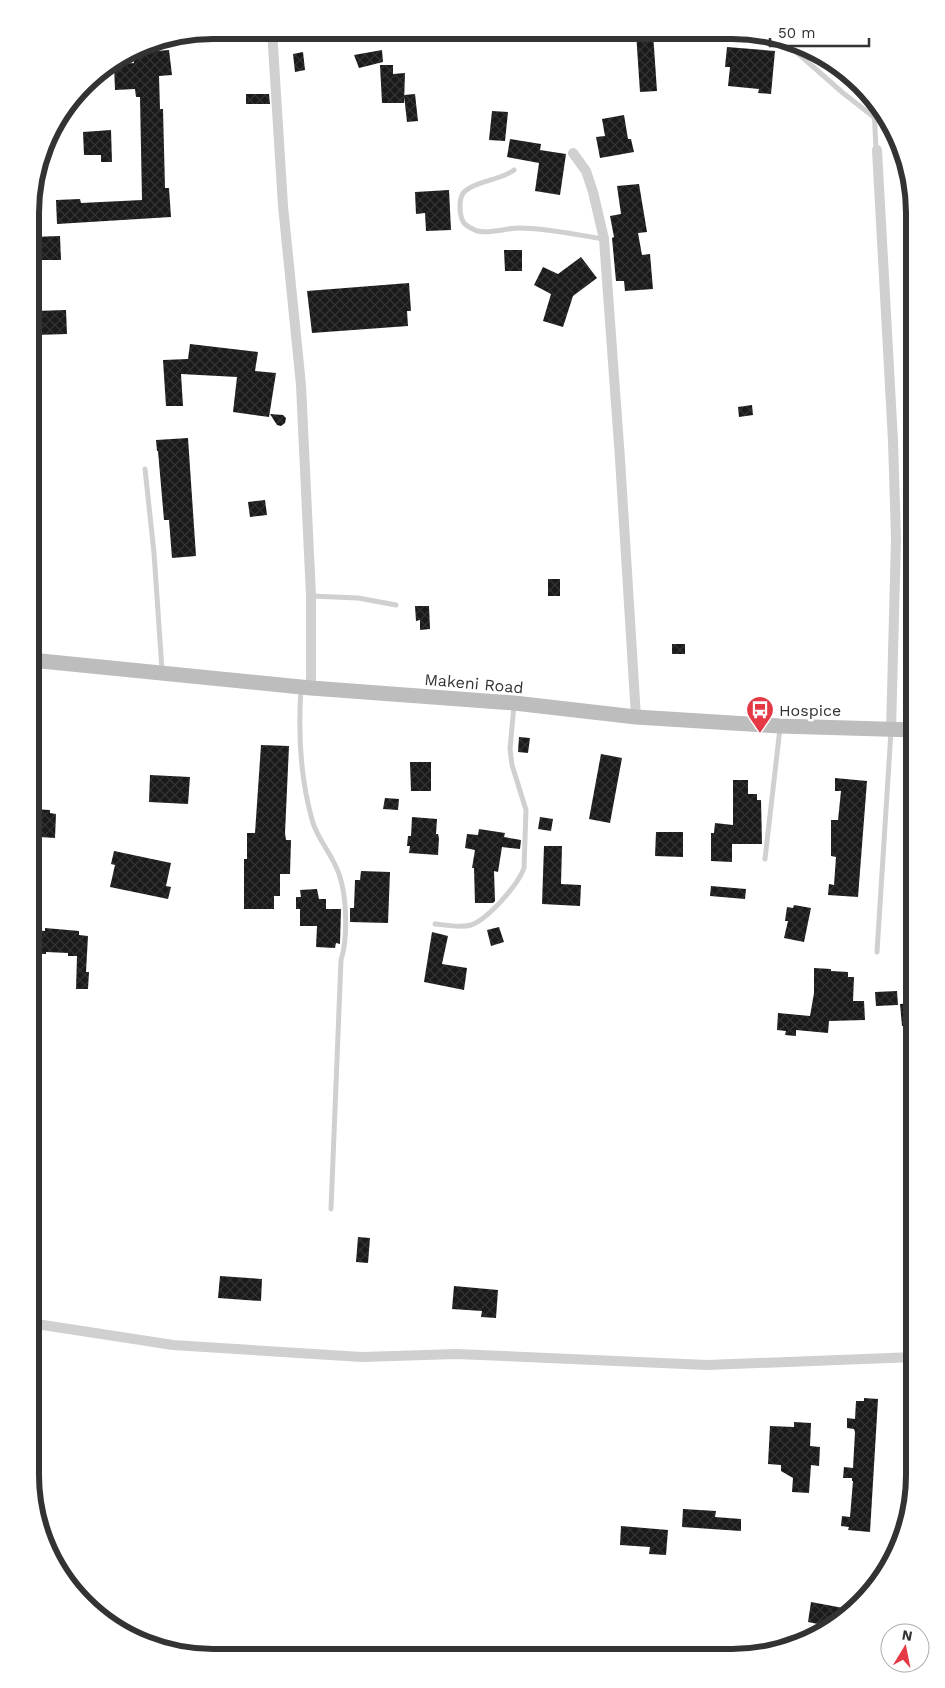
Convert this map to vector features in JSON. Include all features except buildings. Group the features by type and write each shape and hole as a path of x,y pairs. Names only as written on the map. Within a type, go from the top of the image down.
{"main road":[{"name":"Makeni Road","path":"39,661 306,688 514,703 636,716 780,726 906,730"}],"street":[{"path":"273,39 283,206 301,385 312,596 306,688"},
{"path":"876,150 893,442 896,538 891,731"},
{"path":"573,153 586,171 604,240 626,538 636,716"},
{"path":"39,1324 173,1345 362,1357 456,1354 707,1365 906,1357"}],"lane":[{"path":"795,51 875,118"},
{"path":"875,113 876,150"},
{"path":"514,170 506,176 472,186 464,192 460,199 460,212 463,222 469,228 480,231 520,228 604,240"},
{"path":"145,469 154,553 162,673"},
{"path":"312,596 358,598 396,605"},
{"path":"306,688 299,725 305,787 313,825 339,873 346,919 345,949 341,960 330,1209"},
{"path":"436,924 469,926 477,922 496,906 521,875 524,868 526,810 512,765 510,749 514,703"},
{"path":"765,859 780,726"},
{"path":"877,952 891,731"}],"place":[{"name":"Hospice","path":"760,734"}]}
